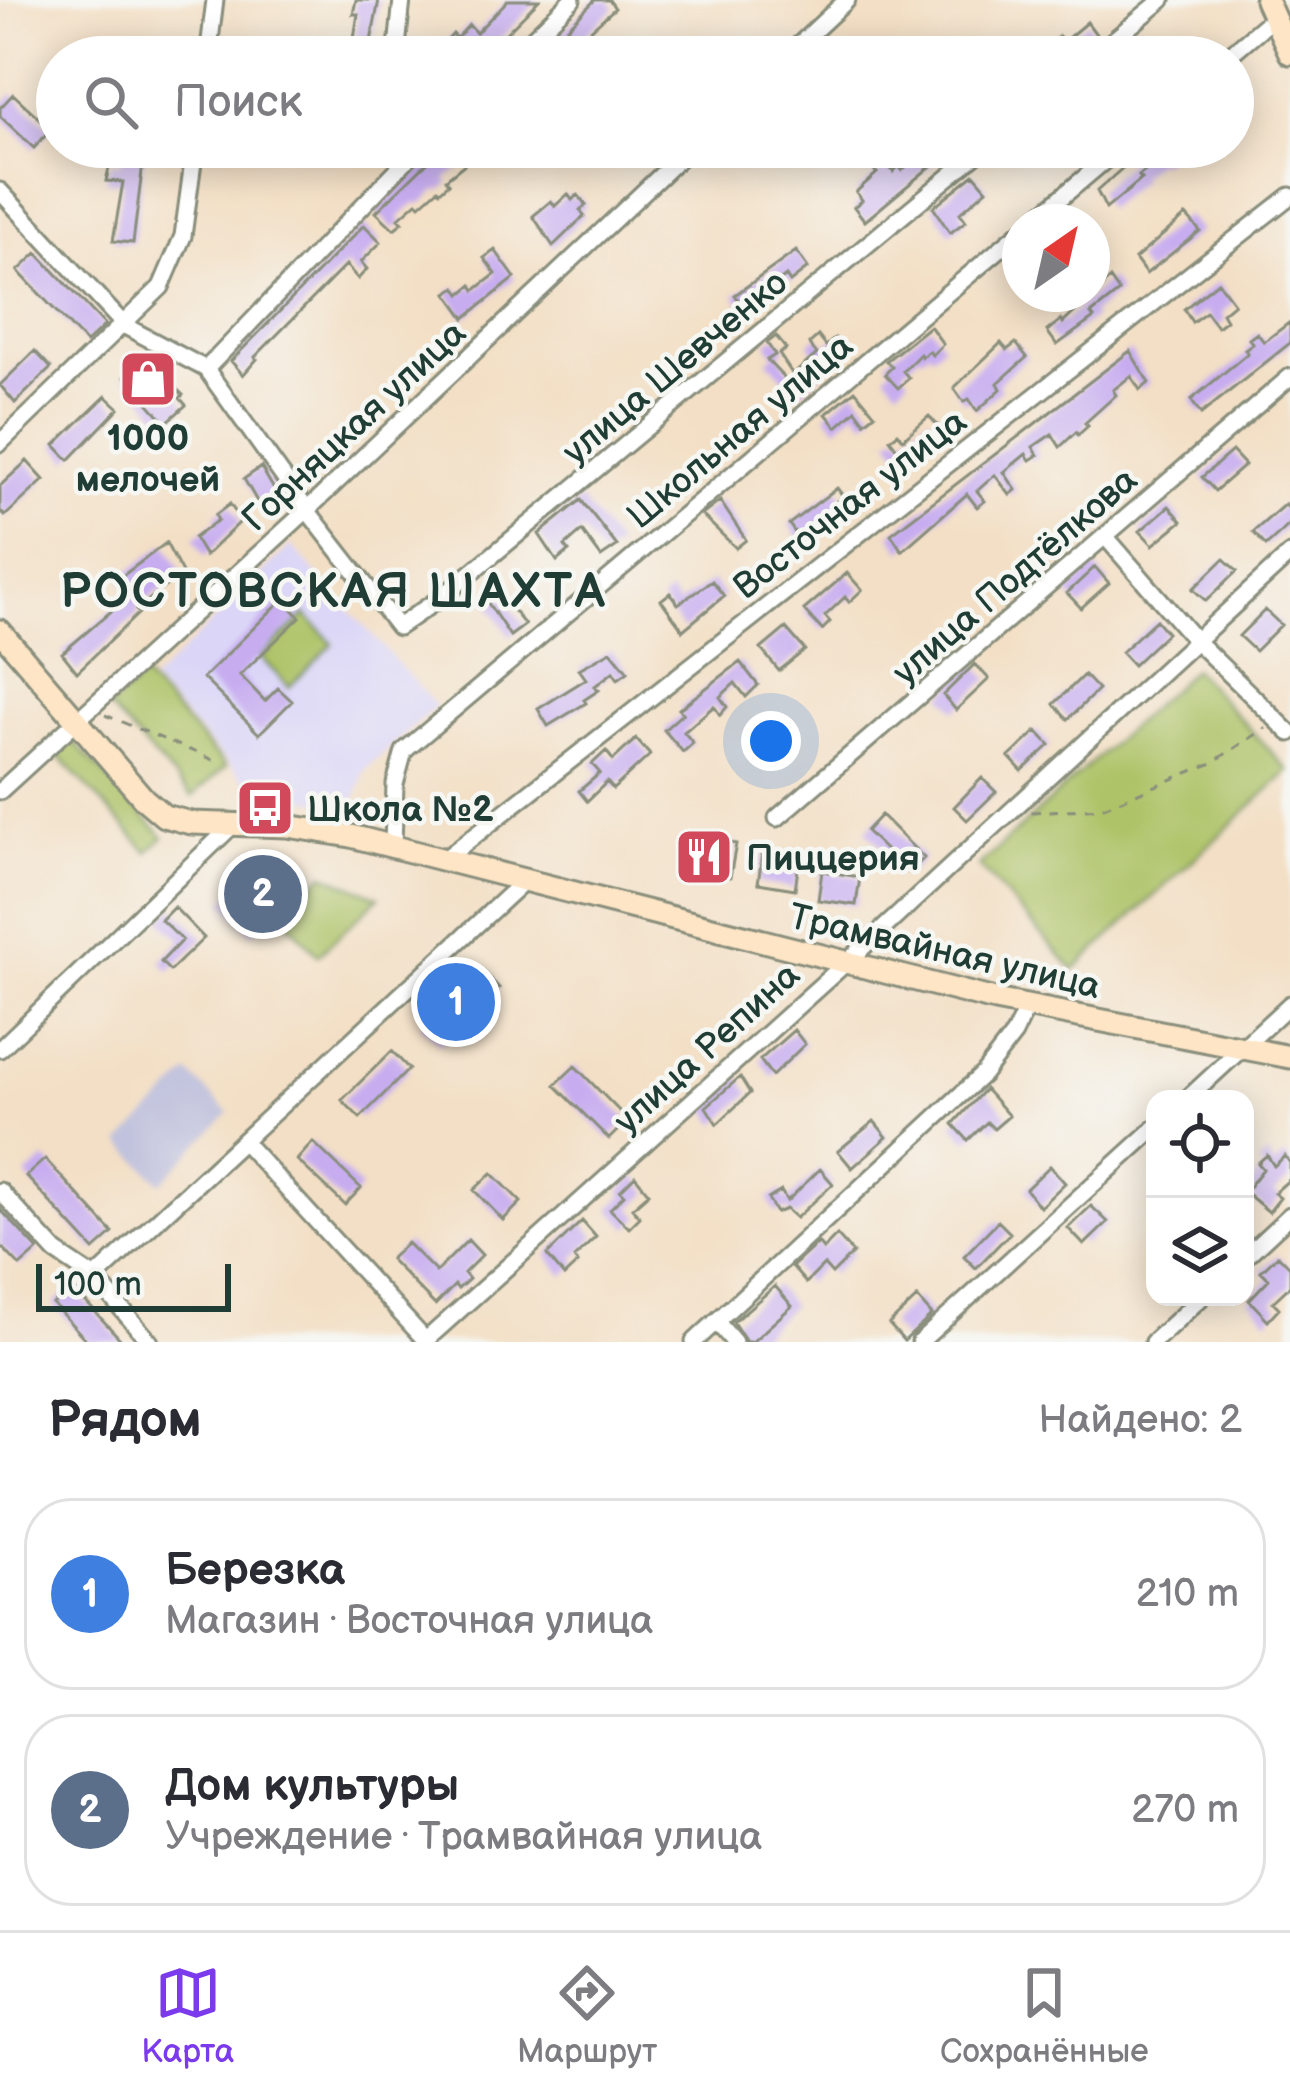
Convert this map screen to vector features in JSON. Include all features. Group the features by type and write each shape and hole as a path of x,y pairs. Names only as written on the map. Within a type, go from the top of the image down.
{"street":[{"path":"211,36 215,0"},
{"path":"398,36 402,0"},
{"path":"535,36 572,0"},
{"path":"808,36 847,0"},
{"path":"1119,36 1162,0"},
{"path":"1246,36 1270,9 1290,53"},
{"path":"0,442 161,287 183,236 192,168"},
{"path":"206,369 399,168"},
{"name":"Горняцкая улица","path":"0,791 85,717 669,168"},
{"name":"улица Шевченко","path":"307,510 398,627 442,597 960,168"},
{"path":"1053,204 1095,168"},
{"path":"0,191 125,326 206,369 307,510"},
{"name":"Восточная улица","path":"446,857 1290,196"},
{"name":"Школьная улица","path":"393,845 395,784 404,751 1002,247"},
{"name":"улица Подтёлкова","path":"777,818 1290,377"},
{"path":"1105,536 1196,641 1290,733"},
{"name":"улица Репина","path":"426,1341 1290,554"},
{"name":"Трамвайная улица","path":"0,631 85,717 144,799 164,816 191,823 318,830 393,845 1027,1007 1290,1057"},
{"path":"0,1049 236,822"},
{"path":"94,1278 526,878"},
{"path":"1197,1090 1290,1004"},
{"path":"694,1342 983,1074 1014,1034 1027,1007"},
{"path":"920,1342 1146,1136"},
{"path":"242,1141 426,1341"},
{"path":"0,1191 56,1252 94,1278 150,1342"},
{"path":"1254,1249 1290,1215"},
{"path":"1153,1342 1192,1306"},
{"path":"716,1322 734,1342"}],"path":[{"path":"85,717 220,763"},
{"path":"1008,814 1101,808 1210,764 1277,720"}],"shaded area":[{"path":"291,545 436,706 364,771 353,810 250,786 151,682"},
{"path":"189,1073 229,1113 161,1183 121,1143"}],"green space":[{"path":"306,615 333,644 289,687 261,658"},
{"path":"1193,669 1289,771 1074,970 979,866"},
{"path":"143,677 226,766 192,797 109,708"},
{"path":"69,737 164,837 148,852 54,751"},
{"path":"324,874 379,897 318,955 282,914"}],"building":[{"path":"356,0 379,0 372,36 354,36 358,14 353,14"},
{"path":"508,0 539,0 503,36 459,36 469,25 476,33"},
{"path":"595,0 609,0 615,8 584,36 559,36"},
{"path":"1087,22 1097,36 1069,36"},
{"path":"13,94 36,115 34,148 0,116 0,108"},
{"path":"109,168 142,168 133,243 113,241 123,182 106,181"},
{"path":"421,168 460,168 440,191 399,218 403,222 394,229 376,212"},
{"path":"876,168 929,168 865,221 854,207 862,200 856,192 877,173"},
{"path":"1123,168 1148,168 1110,206 1104,204 1097,191"},
{"path":"974,174 987,189 960,213 966,221 950,233 933,207"},
{"path":"568,194 572,200 578,195 586,205 580,210 584,216 553,246 533,216"},
{"path":"1186,215 1200,231 1146,274 1135,259"},
{"path":"364,225 381,242 361,262 367,269 358,279 346,265 243,375 231,361"},
{"path":"495,250 515,278 465,318 447,293 456,287 461,294 472,285 475,290 496,274 484,258"},
{"path":"796,251 808,268 790,282 786,276 760,296 764,303 748,315 735,295"},
{"path":"37,253 105,325 86,343 18,271"},
{"path":"1110,279 1119,292 1110,299"},
{"path":"1218,282 1234,303 1222,313 1226,320 1217,327 1206,312 1192,322 1184,309"},
{"path":"1075,312 1094,312 1094,318 1057,345 1047,331"},
{"path":"1290,322 1290,343 1201,414 1191,400 1248,353 1245,350 1253,344 1249,339 1257,333 1264,342"},
{"path":"930,326 943,344 932,355 929,351 920,354 903,371 909,378 898,388 885,374 892,367 886,361"},
{"path":"776,336 786,349 779,354 793,375 817,354 809,344 818,336 826,346 835,338 845,352 799,394 767,360 775,355 767,343"},
{"path":"1001,343 1007,350 1016,343 1027,357 998,383 1001,389 977,411 954,388"},
{"path":"35,351 51,368 15,403 0,385"},
{"path":"1130,351 1149,383 1140,390 1131,376 1113,390 1116,395 1078,435 1076,432 1060,447 1052,434 1033,447 1038,455 1030,460 1026,454 1004,472 1016,490 1010,495 995,475 977,491 985,501 977,507 967,494 902,551 891,534"},
{"path":"146,359 183,395 180,398 186,405 166,423 125,377"},
{"path":"855,390 875,414 865,422 856,410 837,427 826,414"},
{"path":"106,396 119,408 69,460 55,445"},
{"path":"929,416 939,427 905,460 890,439 898,433 903,439"},
{"path":"1232,451 1245,465 1215,491 1202,477"},
{"path":"27,461 44,480 5,516 0,511 0,486"},
{"path":"261,467 279,498 262,510 244,479"},
{"path":"837,488 843,496 837,501 842,508 800,540 789,524"},
{"path":"581,500 617,546 601,557 582,531 557,561 539,534"},
{"path":"720,501 746,540 736,548 702,515"},
{"path":"230,504 241,521 205,556 194,538"},
{"path":"1285,504 1290,524 1266,546 1253,532"},
{"path":"1169,506 1182,521 1153,545 1140,531"},
{"path":"166,543 182,573 136,610 139,613 77,672 62,653 115,608 112,604 128,590 121,577"},
{"path":"1224,559 1237,571 1206,601 1193,589"},
{"path":"1095,567 1109,583 1081,608 1067,593"},
{"path":"847,573 862,590 849,602 845,597 825,616 830,622 822,630 804,610"},
{"path":"712,581 724,596 683,630 661,600 670,593 678,604"},
{"path":"495,588 525,625 510,636 484,597"},
{"path":"283,599 300,617 240,675 265,701 278,688 292,701 259,734 203,678"},
{"path":"1265,610 1281,625 1255,651 1239,636"},
{"path":"1156,620 1167,633 1133,665 1121,652"},
{"path":"786,628 805,650 779,671 761,649"},
{"path":"611,651 628,672 618,679 613,672 595,686 599,690 586,703 548,726 538,709 586,679 579,669"},
{"path":"740,662 758,685 746,697 735,683 720,697 727,707 720,715 714,706 684,732 693,743 683,752 664,730 683,713 679,709"},
{"path":"975,664 989,679 956,710 943,695"},
{"path":"1084,675 1098,690 1068,719 1054,704"},
{"path":"1037,731 1050,745 1022,771 1009,757"},
{"path":"636,739 650,755 613,789 607,782 587,801 579,791 600,773 592,764 606,751 613,760"},
{"path":"982,778 996,792 967,820 954,807"},
{"path":"881,815 924,858 909,873 866,831"},
{"path":"697,837 736,844 730,877 691,869"},
{"path":"275,855 302,887 252,933 223,902"},
{"path":"762,856 799,862 795,889 758,883"},
{"path":"822,871 860,877 856,905 818,900"},
{"path":"174,907 204,938 170,971 161,962 182,940 161,920"},
{"path":"481,969 499,988 440,1044 420,1024"},
{"path":"794,1030 805,1044 772,1076 760,1060"},
{"path":"392,1051 409,1069 360,1118 342,1100"},
{"path":"575,1066 628,1120 609,1139 555,1085"},
{"path":"740,1077 750,1093 717,1124 706,1107"},
{"path":"985,1089 1009,1116 994,1129 987,1122 968,1140 953,1124"},
{"path":"874,1121 887,1137 852,1168 838,1151"},
{"path":"313,1142 361,1188 345,1205 297,1160"},
{"path":"1267,1155 1274,1166 1285,1156 1290,1163 1290,1179 1274,1193 1280,1198 1269,1212 1254,1200 1254,1180 1263,1169 1258,1163"},
{"path":"45,1159 113,1233 94,1250 26,1176"},
{"path":"1050,1166 1065,1183 1040,1207 1026,1189"},
{"path":"820,1169 833,1184 796,1218 786,1209 776,1213 768,1199 781,1191 787,1201"},
{"path":"492,1173 521,1202 503,1220 474,1190"},
{"path":"635,1176 649,1193 632,1208 640,1217 629,1228 610,1209"},
{"path":"1091,1206 1108,1222 1084,1245 1068,1228"},
{"path":"0,1209 38,1250 20,1266 0,1245"},
{"path":"582,1221 596,1237 574,1258 578,1263 564,1276 547,1255"},
{"path":"998,1221 1010,1233 976,1268 964,1256"},
{"path":"837,1235 853,1253 832,1274 824,1265 806,1283 792,1267 818,1243 823,1249"},
{"path":"468,1240 482,1255 464,1273 469,1279 458,1289 455,1285 435,1305 390,1259 407,1243 436,1272"},
{"path":"1278,1255 1290,1267 1290,1286 1273,1302 1279,1308 1268,1320 1254,1305 1254,1295 1269,1279 1261,1271"},
{"path":"775,1286 792,1306 752,1342 746,1342 733,1322"},
{"path":"72,1287 123,1342 88,1342 53,1304"},
{"path":"917,1298 932,1315 904,1341 889,1324"}],"place":[{"name":"1000 мелочей","path":"148,379"},
{"name":"Школа №2","path":"265,808"},
{"name":"Пиццерия","path":"704,857"},
{"name":"Дом культуры","path":"263,894"},
{"name":"Березка","path":"456,1002"}],"district":[{"name":"РОСТОВСКАЯ ШАХТА","path":"334,590"}]}
